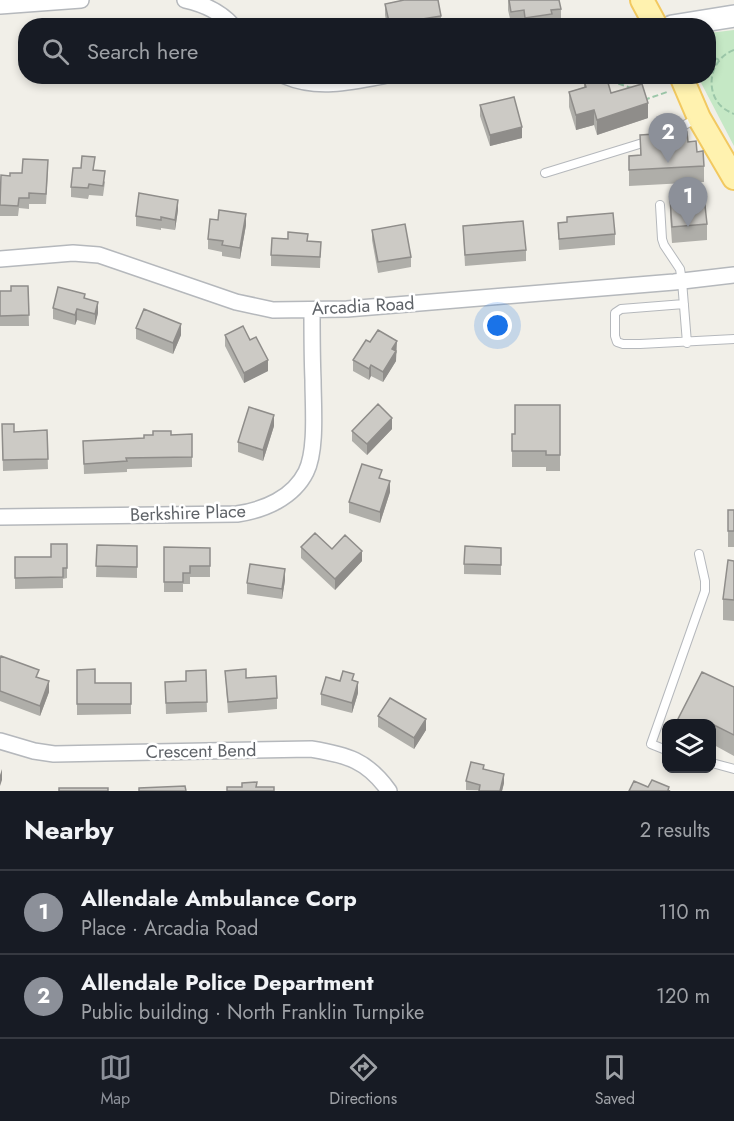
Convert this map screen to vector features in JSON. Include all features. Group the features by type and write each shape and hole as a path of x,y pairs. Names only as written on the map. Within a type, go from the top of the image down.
{"main road":[{"path":"642,0 652,18"},
{"path":"716,19 734,16"},
{"path":"679,84 734,178"}],"street":[{"path":"0,6 81,0"},
{"path":"185,0 213,10 225,18"},
{"path":"308,84 334,84"},
{"name":"Arcadia Road","path":"0,259 73,253 99,255 236,302 273,310 347,309 734,275"},
{"name":"Berkshire Place","path":"0,517 237,514 253,512 282,498 296,486 306,472 311,456 312,310"},
{"name":"Crescent Bend","path":"0,741 34,752 54,754 311,749 341,755 369,767 389,791"}],"lane":[{"path":"545,173 654,140 699,118"},
{"path":"660,206 662,239 677,264 682,281 687,342"},
{"path":"684,304 621,309 615,314 617,342 623,344 734,339"},
{"path":"662,748 651,744 705,591 699,554"},
{"path":"716,764 734,769"}],"path":[{"path":"716,65 727,52 734,50"},
{"path":"620,84 637,92"},
{"path":"640,96 644,100 676,84"},
{"path":"713,84 714,94 722,106 734,114"}],"green space":[{"path":"734,30 734,146 702,84 716,84 716,32"}],"building":[{"path":"404,0 438,0 441,16 388,18 385,4"},
{"path":"509,0 559,0 561,9 551,10 552,14 525,18 524,10 511,12"},
{"path":"585,84 608,84 611,93 642,84 648,103 597,120 594,110 576,115 569,92 586,87"},
{"path":"514,97 522,127 490,135 480,105"},
{"path":"687,132 688,142 696,141 697,152 703,151 704,166 629,170 629,156 641,155 640,135"},
{"path":"82,156 95,157 93,170 105,171 103,186 89,184 88,188 71,187 73,168 81,168"},
{"path":"23,159 48,160 46,194 29,193 29,198 19,198 18,206 0,205 1,175 10,176 10,173 22,173"},
{"path":"139,193 178,200 175,220 136,216"},
{"path":"704,196 707,224 672,227 670,199"},
{"path":"219,210 246,214 240,248 222,245 223,241 208,239 210,219 218,220"},
{"path":"613,213 615,234 559,239 558,223 567,222 567,217"},
{"path":"523,221 526,250 465,255 463,226"},
{"path":"405,224 411,257 378,262 372,230"},
{"path":"288,232 308,234 307,241 321,242 320,257 271,255 272,238 288,239"},
{"path":"11,286 28,286 29,315 0,316 0,291 11,291"},
{"path":"58,287 85,294 84,298 98,302 95,314 77,309 75,315 53,308"},
{"path":"144,309 181,324 173,343 136,328"},
{"path":"243,326 250,340 256,337 268,360 244,373 225,335"},
{"path":"378,330 397,341 392,349 396,351 383,372 371,365 369,369 353,360 366,340 370,342"},
{"path":"378,404 392,418 367,444 352,431"},
{"path":"515,405 560,405 560,455 546,455 546,451 512,451 512,434 515,434"},
{"path":"249,407 274,415 263,450 238,442"},
{"path":"2,424 14,424 14,432 47,430 48,459 3,460"},
{"path":"153,431 171,431 171,435 192,434 192,457 126,458 127,461 84,464 83,441 144,438 144,435 153,435"},
{"path":"362,464 382,470 379,478 390,481 380,512 349,502"},
{"path":"728,510 734,510 734,531 728,531"},
{"path":"315,533 332,549 345,535 362,551 335,579 301,547"},
{"path":"51,544 67,544 67,568 63,568 63,577 15,578 15,557 51,557"},
{"path":"97,545 137,546 137,567 96,566"},
{"path":"465,546 501,548 501,565 464,564"},
{"path":"164,547 210,548 210,566 190,566 190,573 183,573 183,582 164,582"},
{"path":"728,560 734,561 734,600 723,599"},
{"path":"250,564 285,569 282,589 247,583"},
{"path":"1,656 39,670 36,677 49,681 40,706 0,691"},
{"path":"95,669 95,683 131,683 131,704 77,704 77,670"},
{"path":"246,669 246,678 276,676 277,698 228,702 225,671"},
{"path":"206,670 207,702 166,703 165,682 186,681 186,671"},
{"path":"343,671 354,674 352,680 358,682 352,703 321,694 326,677 340,681"},
{"path":"702,672 734,687 734,735 716,726 716,719 678,719"},
{"path":"390,698 426,719 414,738 378,716"},
{"path":"471,762 484,765 483,769 504,774 500,791 479,791 480,785 466,781"},
{"path":"652,780 669,787 670,791 629,791 634,781 648,787"},
{"path":"257,782 256,787 274,787 274,791 227,791 227,787 242,787 242,783"},
{"path":"185,786 186,791 139,791 139,788"},
{"path":"59,788 108,788 108,791 59,791"}],"place":[{"name":"Allendale Police Department","path":"668,163"},
{"name":"Allendale Ambulance Corp","path":"688,227"}]}
